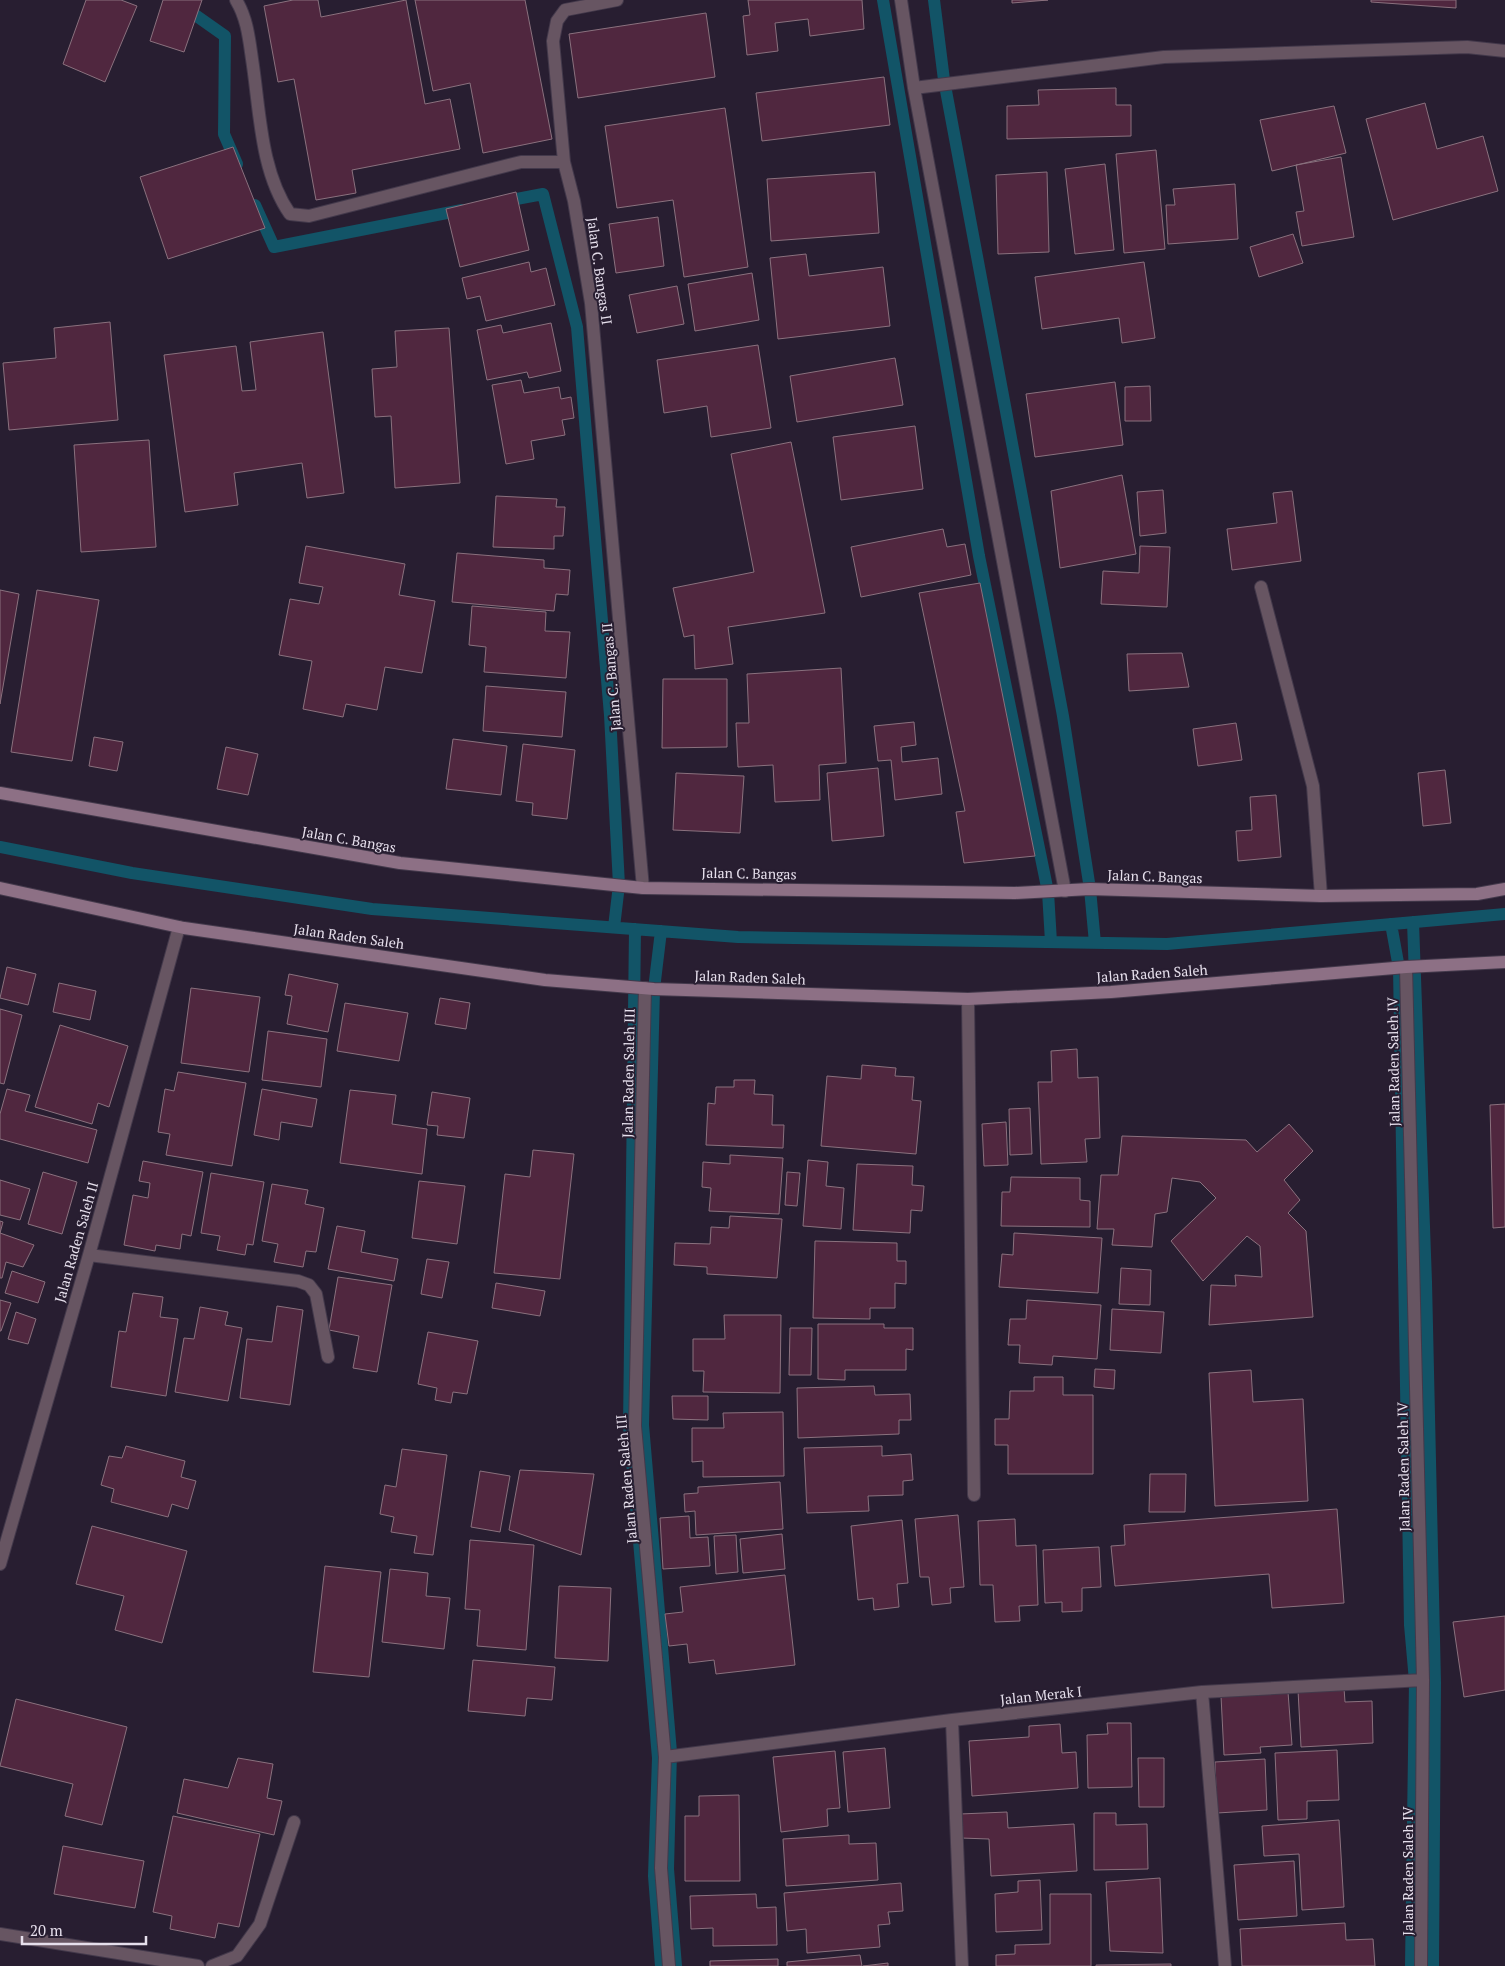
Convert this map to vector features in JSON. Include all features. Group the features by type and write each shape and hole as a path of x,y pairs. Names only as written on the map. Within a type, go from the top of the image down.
{"street":[{"path":"236,0 247,25 269,172 280,199 290,214 309,216 521,162 564,162"},
{"name":"Jalan C. Bangas II","path":"616,0 565,10 557,21 553,41 564,162 574,201 591,303 643,888"},
{"path":"901,0 914,88 1065,891"},
{"path":"914,88 1164,57 1467,47 1505,52"},
{"path":"1261,587 1313,786 1321,896"},
{"name":"Jalan C. Bangas","path":"0,793 400,863 643,888 1014,893 1090,889 1321,896 1477,894 1505,889"},
{"name":"Jalan Raden Saleh","path":"0,888 179,927 546,980 645,988 968,999 1111,992 1406,967 1505,962"},
{"name":"Jalan Raden Saleh II","path":"0,1564 89,1255 179,927"},
{"name":"Jalan Raden Saleh IV","path":"1406,967 1423,1680 1421,1966"},
{"name":"Jalan Raden Saleh III","path":"645,988 635,1426 665,1757 661,1868 669,1966"},
{"path":"968,999 974,1495"},
{"path":"89,1255 298,1281 309,1285 316,1294 328,1357"},
{"name":"Jalan Merak I","path":"665,1757 952,1720 1202,1692 1423,1680"},
{"path":"1202,1692 1225,1966"},
{"path":"952,1720 962,1966"},
{"path":"212,1966 237,1956 260,1924 294,1822"},
{"path":"0,1934 198,1966"}],"building":[{"path":"86,0 121,0 137,6 105,82 63,64"},
{"path":"163,0 202,0 184,52 150,41"},
{"path":"293,0 318,0 321,17 406,0 425,104 450,99 460,149 352,170 356,193 316,200 294,79 278,82 264,6"},
{"path":"415,0 525,0 552,139 483,153 470,83 433,91"},
{"path":"748,0 862,0 864,29 810,36 808,19 775,23 778,51 747,55 743,16 750,15"},
{"path":"1012,0 1048,0 1012,3"},
{"path":"1371,0 1456,0 1456,8 1371,2"},
{"path":"706,13 715,77 578,98 569,34"},
{"path":"884,77 890,125 762,141 756,93"},
{"path":"1116,88 1116,105 1131,105 1131,136 1007,139 1007,106 1039,105 1038,90"},
{"path":"1425,103 1437,149 1483,136 1498,191 1393,220 1366,119"},
{"path":"1334,106 1346,153 1272,171 1260,120"},
{"path":"725,108 748,267 684,277 673,200 617,208 605,126"},
{"path":"233,147 265,228 168,259 140,177"},
{"path":"1156,150 1165,249 1124,253 1116,154"},
{"path":"1341,157 1354,237 1302,246 1296,212 1304,211 1296,165"},
{"path":"1105,164 1114,250 1075,254 1065,169"},
{"path":"875,172 879,233 771,241 767,179"},
{"path":"1047,172 1049,252 998,254 996,175"},
{"path":"1235,184 1238,239 1168,244 1166,205 1175,205 1173,189"},
{"path":"516,192 529,250 460,267 446,209"},
{"path":"658,217 664,266 616,273 609,224"},
{"path":"1293,234 1303,263 1259,277 1250,247"},
{"path":"806,254 809,276 883,267 890,326 778,339 770,258"},
{"path":"529,262 531,272 546,268 555,305 486,321 480,296 467,299 462,278"},
{"path":"1144,262 1155,338 1122,343 1119,318 1042,329 1035,277"},
{"path":"752,273 759,320 695,331 688,284"},
{"path":"677,286 684,324 637,333 629,295"},
{"path":"110,322 118,420 9,430 3,363 56,358 54,328"},
{"path":"551,323 561,371 529,378 527,372 487,380 477,330 501,325 503,333"},
{"path":"449,328 460,483 395,488 391,416 375,417 372,369 397,367 395,331"},
{"path":"323,332 344,493 307,498 302,463 234,473 238,505 185,512 164,355 236,346 242,391 256,390 250,342"},
{"path":"758,345 771,428 711,437 707,406 664,413 657,360"},
{"path":"895,358 903,405 797,422 790,376"},
{"path":"521,380 524,393 559,387 561,399 571,397 574,418 562,420 565,435 531,441 534,459 506,464 492,385"},
{"path":"1115,382 1123,445 1035,457 1026,394"},
{"path":"1150,386 1151,421 1125,421 1125,387"},
{"path":"915,426 923,489 841,500 833,437"},
{"path":"149,440 156,547 81,552 74,445"},
{"path":"791,442 825,613 728,627 733,664 695,669 694,635 684,637 673,588 754,572 731,454"},
{"path":"1122,475 1136,554 1060,568 1051,491"},
{"path":"1163,490 1166,533 1140,536 1137,492"},
{"path":"1292,491 1301,561 1232,570 1227,529 1277,523 1273,493"},
{"path":"496,496 557,499 556,507 565,507 563,536 554,536 554,549 493,547"},
{"path":"943,529 947,547 965,544 971,575 861,597 851,547"},
{"path":"306,546 405,564 399,595 435,601 422,673 385,667 377,710 346,704 343,717 303,709 312,661 279,655 290,599 319,604 323,587 299,583"},
{"path":"1140,546 1170,547 1167,607 1101,604 1103,571 1139,573"},
{"path":"457,553 544,560 544,568 570,570 568,595 556,594 554,611 452,602"},
{"path":"980,583 1035,856 964,863 956,812 965,811 919,593"},
{"path":"0,590 19,594 0,704"},
{"path":"37,590 99,600 72,761 11,752"},
{"path":"472,606 546,612 545,631 570,632 566,678 484,672 486,647 469,645"},
{"path":"1182,653 1189,687 1129,691 1127,654"},
{"path":"841,668 846,763 819,765 820,800 775,802 773,765 738,767 736,723 749,723 747,674"},
{"path":"663,679 727,679 727,747 662,748"},
{"path":"486,686 566,692 562,737 483,731"},
{"path":"914,722 916,745 901,747 902,762 938,758 942,794 895,800 891,760 878,761 874,726"},
{"path":"1236,723 1242,760 1198,766 1193,729"},
{"path":"94,737 123,742 117,771 89,766"},
{"path":"453,739 507,746 501,795 446,789"},
{"path":"523,744 575,750 567,819 532,815 533,803 516,801"},
{"path":"226,747 258,754 248,795 217,789"},
{"path":"878,768 884,836 832,841 827,773"},
{"path":"1445,770 1451,823 1423,826 1418,773"},
{"path":"676,773 744,776 740,833 673,830"},
{"path":"1276,795 1281,857 1238,861 1236,831 1252,830 1250,797"},
{"path":"7,967 36,974 28,1005 0,998"},
{"path":"289,974 338,984 328,1032 287,1024 292,996 285,995"},
{"path":"59,983 96,991 90,1020 53,1012"},
{"path":"191,988 260,997 249,1072 181,1063"},
{"path":"440,998 470,1003 466,1029 435,1024"},
{"path":"345,1003 408,1013 399,1061 337,1051"},
{"path":"0,1009 22,1015 4,1084 0,1083"},
{"path":"60,1025 128,1046 109,1107 98,1103 92,1124 35,1107"},
{"path":"268,1031 327,1039 321,1087 262,1080"},
{"path":"1077,1049 1078,1078 1098,1077 1100,1138 1085,1139 1087,1162 1041,1164 1038,1082 1052,1082 1051,1051"},
{"path":"862,1065 896,1068 895,1076 914,1077 912,1100 921,1101 916,1154 821,1146 827,1076 861,1079"},
{"path":"178,1072 246,1083 232,1166 166,1155 170,1134 158,1132 165,1089 174,1091"},
{"path":"734,1080 755,1080 754,1094 773,1095 772,1125 784,1125 783,1148 706,1145 708,1103 715,1104 716,1087 734,1087"},
{"path":"7,1089 30,1095 25,1111 97,1130 88,1163 0,1139 0,1114"},
{"path":"262,1089 317,1099 312,1127 281,1122 279,1140 254,1135"},
{"path":"350,1090 396,1095 392,1124 427,1129 422,1174 340,1163"},
{"path":"432,1092 470,1098 464,1138 437,1135 438,1126 427,1125"},
{"path":"1505,1104 1505,1227 1493,1228 1490,1105"},
{"path":"1030,1108 1032,1154 1010,1155 1009,1109"},
{"path":"1006,1122 1008,1165 984,1166 982,1124"},
{"path":"1289,1124 1313,1151 1284,1180 1300,1200 1288,1213 1306,1231 1313,1317 1209,1325 1211,1285 1236,1286 1235,1275 1262,1277 1260,1246 1247,1236 1203,1281 1171,1241 1216,1198 1200,1182 1172,1178 1167,1212 1155,1214 1152,1247 1112,1245 1114,1229 1097,1229 1101,1175 1118,1175 1122,1136 1246,1140 1257,1152"},
{"path":"533,1150 574,1154 560,1279 494,1273 505,1174 530,1177"},
{"path":"730,1155 783,1158 779,1214 709,1211 711,1188 702,1187 703,1162 730,1164"},
{"path":"808,1160 828,1162 826,1186 844,1188 841,1229 803,1226"},
{"path":"143,1161 203,1172 191,1236 182,1234 180,1249 156,1245 155,1251 124,1245 133,1195 148,1198 150,1183 139,1181"},
{"path":"857,1164 913,1166 912,1185 924,1186 922,1211 911,1210 910,1233 853,1230"},
{"path":"43,1172 77,1182 62,1234 28,1224"},
{"path":"787,1172 800,1173 797,1206 785,1205"},
{"path":"211,1173 264,1182 253,1245 247,1244 245,1255 217,1250 220,1236 201,1233"},
{"path":"1011,1177 1080,1178 1080,1200 1090,1201 1090,1227 1001,1226 1002,1192 1010,1192"},
{"path":"0,1180 30,1189 20,1220 0,1215"},
{"path":"419,1181 465,1186 457,1244 412,1238"},
{"path":"272,1184 308,1190 305,1204 324,1208 316,1252 306,1251 303,1267 274,1262 278,1244 262,1241"},
{"path":"730,1216 782,1219 777,1278 707,1274 707,1267 674,1265 675,1243 710,1244 711,1227 729,1228"},
{"path":"0,1221 3,1222 0,1233"},
{"path":"337,1226 365,1231 361,1252 398,1259 394,1281 328,1269"},
{"path":"0,1233 34,1245 23,1267 6,1262 2,1278 0,1278"},
{"path":"1014,1233 1102,1238 1098,1293 999,1287 1002,1254 1013,1255"},
{"path":"815,1241 897,1243 897,1261 906,1261 906,1284 895,1283 895,1308 870,1308 870,1319 813,1318"},
{"path":"427,1259 449,1262 442,1298 421,1294"},
{"path":"1121,1268 1151,1270 1150,1305 1119,1304"},
{"path":"12,1271 45,1282 38,1303 5,1293"},
{"path":"338,1277 392,1285 377,1372 353,1368 359,1336 329,1330"},
{"path":"496,1283 545,1291 540,1316 492,1308"},
{"path":"133,1293 163,1297 160,1317 178,1319 166,1396 111,1387 119,1331 126,1332"},
{"path":"0,1300 11,1303 1,1331 0,1331"},
{"path":"1027,1300 1101,1305 1097,1359 1053,1356 1052,1365 1019,1363 1020,1345 1008,1345 1010,1319 1026,1319"},
{"path":"277,1306 303,1310 290,1405 240,1398 247,1339 272,1342"},
{"path":"200,1307 228,1312 225,1325 242,1328 228,1401 175,1392 184,1338 194,1339"},
{"path":"1112,1309 1164,1312 1161,1353 1110,1350"},
{"path":"16,1312 36,1319 28,1344 8,1339"},
{"path":"724,1315 781,1315 780,1393 703,1392 704,1371 693,1371 693,1339 725,1339"},
{"path":"818,1324 884,1324 884,1328 913,1328 913,1350 906,1349 906,1370 845,1370 845,1380 818,1379"},
{"path":"790,1328 812,1328 811,1375 789,1375"},
{"path":"428,1332 478,1341 467,1394 453,1392 451,1403 435,1400 437,1388 418,1384"},
{"path":"1095,1369 1115,1370 1114,1389 1094,1387"},
{"path":"1251,1370 1253,1402 1303,1399 1308,1501 1215,1506 1209,1373"},
{"path":"1034,1377 1063,1377 1063,1395 1093,1395 1093,1474 1008,1474 1008,1445 995,1445 995,1419 1009,1419 1010,1391 1034,1391"},
{"path":"874,1386 875,1395 910,1394 911,1420 899,1420 899,1434 798,1438 797,1388"},
{"path":"672,1396 708,1396 708,1420 673,1419"},
{"path":"783,1412 784,1476 703,1477 703,1461 692,1462 692,1428 724,1428 723,1413"},
{"path":"126,1446 185,1461 181,1477 196,1481 188,1509 172,1504 168,1517 111,1502 114,1489 101,1485 109,1456 122,1458"},
{"path":"882,1446 882,1456 911,1454 913,1480 903,1481 903,1495 868,1496 869,1511 807,1513 804,1448"},
{"path":"402,1449 447,1455 433,1555 414,1553 417,1536 391,1532 394,1517 380,1514 385,1485 396,1487"},
{"path":"520,1470 594,1474 581,1555 509,1530"},
{"path":"480,1471 510,1476 500,1532 471,1527"},
{"path":"1150,1474 1186,1474 1185,1512 1149,1512"},
{"path":"780,1482 783,1529 696,1535 695,1511 685,1512 684,1494 698,1493 698,1487"},
{"path":"1337,1509 1344,1603 1272,1608 1269,1574 1115,1586 1111,1546 1125,1545 1124,1525"},
{"path":"958,1515 964,1587 950,1588 951,1603 932,1605 929,1577 920,1577 915,1519"},
{"path":"689,1516 690,1538 708,1537 710,1566 663,1569 660,1518"},
{"path":"1015,1519 1016,1546 1036,1545 1038,1605 1019,1606 1020,1621 995,1622 993,1585 980,1585 978,1521"},
{"path":"902,1520 908,1583 897,1584 899,1607 874,1610 873,1598 858,1600 851,1526"},
{"path":"92,1526 187,1551 162,1643 115,1630 124,1596 76,1584"},
{"path":"782,1534 785,1569 743,1573 740,1539"},
{"path":"736,1535 738,1572 716,1574 714,1536"},
{"path":"470,1540 534,1545 526,1650 477,1646 480,1610 465,1609"},
{"path":"1099,1547 1101,1587 1082,1588 1082,1611 1062,1612 1062,1602 1045,1603 1043,1550"},
{"path":"325,1566 381,1572 369,1677 313,1672"},
{"path":"390,1569 428,1573 426,1596 450,1598 444,1649 382,1642"},
{"path":"785,1575 795,1665 716,1674 714,1660 689,1663 687,1644 669,1646 665,1614 683,1612 680,1587"},
{"path":"559,1586 611,1588 608,1661 555,1658"},
{"path":"1505,1616 1505,1690 1464,1697 1453,1622"},
{"path":"473,1660 555,1667 552,1700 527,1698 525,1716 468,1711"},
{"path":"1344,1688 1345,1702 1372,1701 1373,1743 1301,1747 1298,1690"},
{"path":"1288,1692 1292,1745 1260,1747 1261,1753 1224,1755 1221,1696"},
{"path":"16,1699 127,1727 102,1825 65,1816 73,1784 0,1766"},
{"path":"1107,1723 1131,1723 1132,1787 1088,1788 1087,1735 1108,1734"},
{"path":"1060,1724 1062,1753 1076,1752 1078,1788 972,1796 969,1741 1029,1737 1029,1726"},
{"path":"885,1748 890,1808 848,1812 843,1752"},
{"path":"1337,1750 1339,1800 1307,1801 1307,1819 1278,1820 1275,1753"},
{"path":"835,1751 840,1808 827,1809 828,1826 781,1832 773,1757"},
{"path":"238,1758 273,1764 267,1798 282,1801 274,1835 177,1813 184,1779 228,1788"},
{"path":"1138,1758 1164,1758 1164,1807 1139,1807"},
{"path":"1265,1759 1267,1810 1217,1813 1215,1762"},
{"path":"739,1795 740,1881 685,1881 685,1816 699,1816 699,1796"},
{"path":"1007,1812 1008,1828 1074,1824 1077,1871 991,1876 989,1839 961,1838 960,1814"},
{"path":"1094,1813 1116,1813 1116,1825 1147,1824 1148,1869 1094,1870"},
{"path":"173,1816 260,1834 239,1927 218,1923 215,1938 170,1929 172,1916 153,1912"},
{"path":"1339,1820 1344,1907 1302,1910 1299,1854 1264,1856 1262,1826"},
{"path":"849,1835 849,1844 876,1843 878,1880 786,1886 783,1839"},
{"path":"63,1846 144,1861 135,1908 54,1894"},
{"path":"1294,1861 1297,1916 1238,1920 1234,1865"},
{"path":"1160,1878 1163,1953 1110,1951 1106,1882"},
{"path":"1040,1880 1042,1930 996,1932 995,1894 1018,1892 1018,1881"},
{"path":"901,1883 903,1911 888,1912 890,1924 878,1925 880,1947 807,1953 806,1929 787,1931 784,1893"},
{"path":"756,1894 757,1908 776,1907 777,1945 713,1946 713,1928 691,1929 690,1896"},
{"path":"1050,1894 1091,1894 1091,1966 996,1966 996,1955 1015,1954 1015,1945 1050,1944"},
{"path":"1345,1923 1346,1940 1373,1939 1375,1966 1242,1966 1240,1929"},
{"path":"860,1955 862,1966 787,1966 787,1962"},
{"path":"778,1959 778,1966 710,1966 710,1961"},
{"path":"888,1963 888,1966 863,1966"},
{"path":"1171,1964 1171,1966 1096,1966 1096,1965"}],"waterway":[{"path":"174,0 225,36 224,134 237,164"},
{"path":"883,0 979,556 1048,892 1051,942"},
{"path":"934,0 944,80 1063,716 1090,889 1095,943"},
{"path":"501,202 543,194 577,327 610,715 619,885 614,927"},
{"path":"255,205 274,247 462,210"},
{"path":"0,847 132,873 372,909 738,937 1167,944 1505,914"},
{"path":"1413,922 1426,1282 1435,1683 1433,1966"},
{"path":"1391,924 1399,968 1410,1625 1415,1681 1411,1966"},
{"path":"635,929 629,1427 658,1758 654,1876 661,1966"},
{"path":"661,931 654,989 643,1425 671,1752 668,1869 676,1966"}]}
